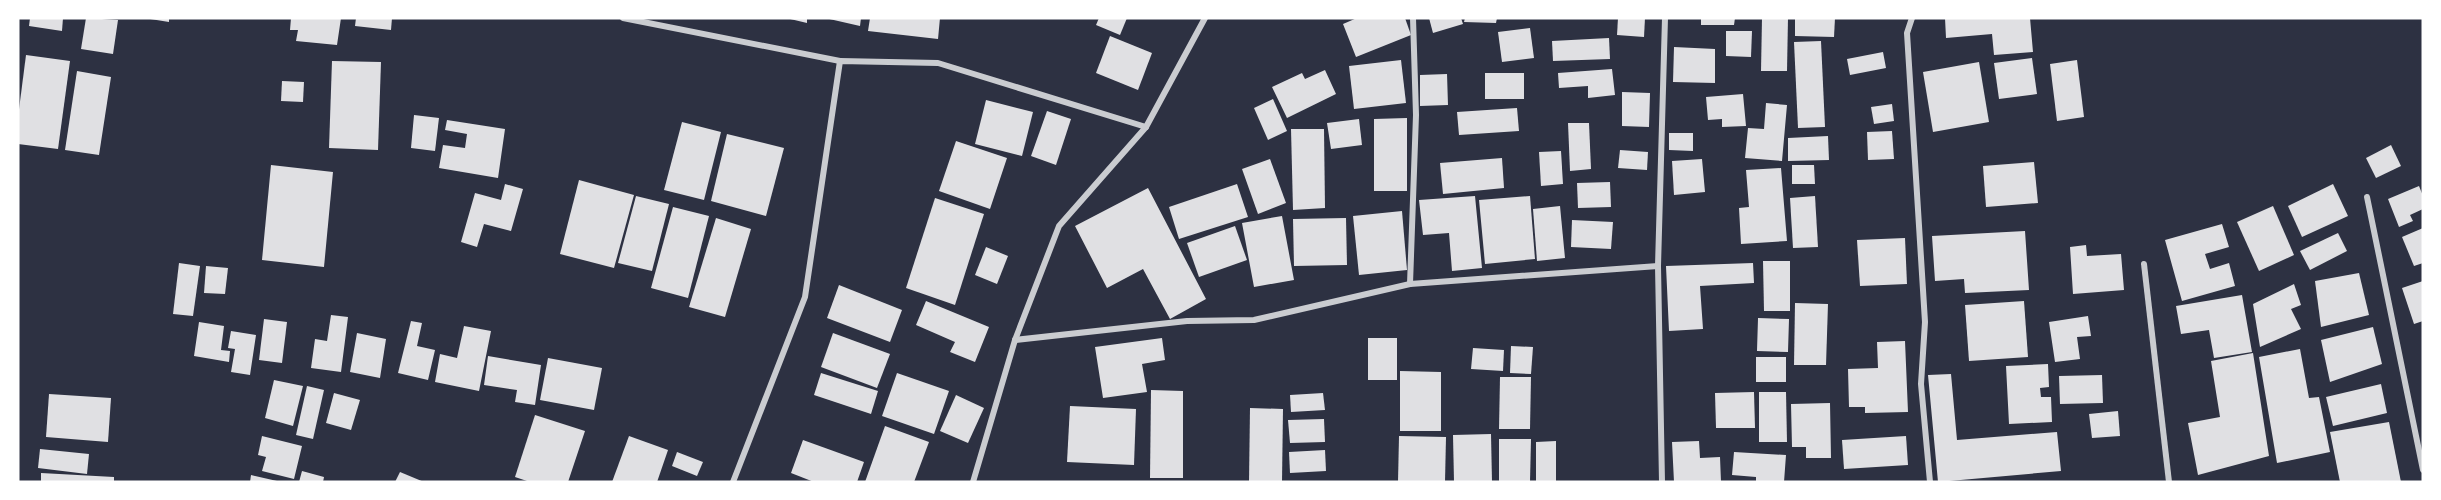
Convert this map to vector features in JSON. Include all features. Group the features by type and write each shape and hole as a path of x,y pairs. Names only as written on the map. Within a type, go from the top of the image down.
{"street":[{"path":"623,18 649,20 840,61 938,63 1146,127"},
{"path":"973,482 1016,340 1059,226 1146,127 1204,18"},
{"path":"1410,284 1416,115 1413,18"},
{"path":"1662,482 1658,266 1665,18"},
{"path":"1912,18 1907,33 1925,322 1921,384 1930,482"},
{"path":"733,482 805,297 840,61"},
{"path":"2367,197 2423,470"},
{"path":"2144,264 2169,482"},
{"path":"1016,340 1187,321 1254,320 1410,284 1658,266"}],"building":[{"path":"30,18 63,18 62,31 29,26"},
{"path":"86,18 118,20 113,54 81,49"},
{"path":"144,18 169,18 169,22"},
{"path":"291,18 341,18 337,45 296,41 298,30 290,30"},
{"path":"356,18 392,18 391,30 355,26"},
{"path":"786,18 807,18 807,23"},
{"path":"825,18 861,18 860,26"},
{"path":"870,18 940,18 938,39 868,31"},
{"path":"1099,18 1127,18 1120,35 1096,25"},
{"path":"1357,18 1405,18 1411,35 1356,57 1343,24"},
{"path":"1429,18 1461,18 1463,24 1433,33"},
{"path":"1465,18 1497,18 1496,23 1464,22"},
{"path":"1618,18 1645,18 1644,37 1617,35"},
{"path":"1701,18 1735,18 1734,25 1701,25"},
{"path":"1762,18 1788,18 1787,71 1761,71"},
{"path":"1795,18 1835,18 1834,37 1795,36"},
{"path":"1945,18 2030,18 2033,52 1994,55 1992,34 1946,38"},
{"path":"1530,28 1534,58 1502,62 1498,32"},
{"path":"1726,31 1752,31 1751,57 1726,56"},
{"path":"1110,36 1152,53 1138,90 1096,73"},
{"path":"1609,38 1610,59 1553,61 1552,41"},
{"path":"1821,41 1825,127 1798,128 1794,42"},
{"path":"1674,47 1715,49 1715,83 1673,82"},
{"path":"1883,52 1886,68 1850,75 1847,59"},
{"path":"26,55 70,61 58,149 18,144 18,117"},
{"path":"2032,58 2037,94 1999,99 1994,63"},
{"path":"1401,60 1406,103 1354,109 1349,66"},
{"path":"2077,60 2084,117 2057,121 2050,64"},
{"path":"332,61 381,62 378,150 329,148"},
{"path":"1979,62 1989,122 1933,132 1923,72"},
{"path":"1612,69 1615,95 1588,98 1588,86 1559,88 1558,73"},
{"path":"1325,70 1336,94 1287,118 1272,87 1302,73 1305,79"},
{"path":"77,71 111,77 99,155 65,150"},
{"path":"1485,73 1524,73 1524,99 1485,99"},
{"path":"1447,74 1448,105 1420,106 1420,75"},
{"path":"282,81 304,82 303,102 281,101"},
{"path":"1622,92 1650,93 1649,127 1622,126"},
{"path":"1743,94 1746,126 1722,127 1722,119 1708,120 1706,97"},
{"path":"1273,99 1287,131 1268,140 1254,108"},
{"path":"986,100 1033,112 1022,156 975,144"},
{"path":"1766,103 1787,105 1782,161 1745,158 1748,128 1764,129"},
{"path":"1892,104 1894,121 1874,124 1871,107"},
{"path":"1517,108 1519,131 1459,135 1457,112"},
{"path":"1047,111 1071,119 1056,165 1031,156"},
{"path":"414,115 439,118 435,151 411,148"},
{"path":"1407,118 1407,191 1374,191 1374,119"},
{"path":"1359,119 1362,145 1331,149 1327,123"},
{"path":"447,120 505,129 498,178 439,168 443,145 465,148 467,134 445,130"},
{"path":"682,122 721,132 704,200 664,190"},
{"path":"1568,123 1589,123 1591,169 1570,171"},
{"path":"1291,129 1324,129 1325,208 1293,210"},
{"path":"1892,131 1894,159 1868,160 1867,132"},
{"path":"1669,133 1693,133 1693,151 1669,150"},
{"path":"727,134 784,148 766,216 711,201"},
{"path":"1828,136 1829,160 1788,161 1788,138"},
{"path":"956,141 1007,158 990,209 939,191"},
{"path":"2391,145 2401,166 2376,178 2366,158"},
{"path":"1620,150 1648,152 1647,170 1618,168"},
{"path":"1561,151 1563,184 1541,186 1539,152"},
{"path":"1502,158 1504,188 1443,194 1440,163"},
{"path":"1270,159 1286,203 1258,214 1242,169"},
{"path":"1702,159 1705,192 1674,195 1672,161"},
{"path":"2034,162 2038,203 1986,207 1983,166"},
{"path":"271,165 333,172 324,267 262,260"},
{"path":"1792,165 1814,165 1815,184 1792,184"},
{"path":"1781,168 1787,241 1741,244 1739,208 1749,207 1746,170"},
{"path":"579,180 634,195 614,268 560,254"},
{"path":"1610,182 1611,207 1578,208 1577,183"},
{"path":"505,184 523,189 511,231 484,224 477,247 461,242 475,193 501,200"},
{"path":"1237,184 1248,217 1179,239 1169,207"},
{"path":"2333,184 2348,216 2302,237 2288,206"},
{"path":"2419,186 2423,196 2423,209 2410,215 2413,221 2399,227 2388,199"},
{"path":"1148,188 1206,299 1170,319 1143,269 1107,288 1075,226"},
{"path":"636,196 669,204 652,271 618,263"},
{"path":"1475,196 1482,268 1452,271 1449,233 1423,235 1419,200"},
{"path":"1530,196 1535,259 1485,264 1479,200"},
{"path":"1815,196 1818,247 1793,248 1790,198"},
{"path":"935,198 984,214 955,305 906,288"},
{"path":"1560,206 1565,258 1537,261 1533,209"},
{"path":"2273,206 2294,255 2259,271 2237,222"},
{"path":"673,207 709,216 688,298 651,288"},
{"path":"1402,211 1407,270 1359,275 1353,216"},
{"path":"1282,216 1294,280 1254,287 1242,223"},
{"path":"716,218 751,229 725,317 689,307"},
{"path":"1346,218 1347,265 1294,266 1293,219"},
{"path":"1572,220 1613,222 1611,249 1571,247"},
{"path":"2222,224 2229,247 2205,254 2210,269 2229,263 2235,286 2182,301 2165,240"},
{"path":"1235,226 1247,260 1199,277 1187,243"},
{"path":"2423,228 2423,263 2414,266 2402,237"},
{"path":"2025,231 2029,290 1965,293 1964,279 1935,281 1932,236"},
{"path":"2338,233 2347,251 2310,270 2300,251"},
{"path":"1905,238 1907,284 1860,286 1857,240"},
{"path":"2086,245 2087,256 2121,254 2124,290 2073,294 2070,247"},
{"path":"986,247 1008,256 997,284 975,275"},
{"path":"1763,261 1790,261 1790,311 1764,311"},
{"path":"179,263 200,266 193,316 173,314"},
{"path":"1753,263 1754,283 1700,286 1703,329 1669,331 1666,266"},
{"path":"206,266 228,268 225,294 204,293"},
{"path":"2359,273 2369,315 2321,327 2315,281"},
{"path":"2423,281 2423,321 2414,324 2402,288"},
{"path":"2294,284 2301,305 2291,309 2301,329 2260,347 2253,304"},
{"path":"839,285 902,310 890,342 827,318"},
{"path":"2242,295 2252,352 2214,358 2209,330 2181,334 2176,306"},
{"path":"926,301 989,327 975,362 950,352 955,342 916,325"},
{"path":"2024,301 2028,357 1969,361 1965,305"},
{"path":"1795,303 1828,304 1826,365 1794,365"},
{"path":"331,315 348,317 341,372 311,368 315,339 327,341"},
{"path":"2088,316 2091,336 2077,337 2080,359 2055,362 2049,322"},
{"path":"1758,318 1789,319 1788,352 1757,351"},
{"path":"264,319 287,322 282,363 259,360"},
{"path":"411,321 422,323 417,346 435,350 428,380 398,373"},
{"path":"199,322 224,326 221,350 230,351 229,362 194,356"},
{"path":"464,326 491,331 479,391 435,382 440,354 457,358"},
{"path":"2373,327 2382,364 2330,382 2321,340"},
{"path":"231,331 256,335 250,375 231,372 235,349 228,348"},
{"path":"357,333 386,339 380,378 350,372"},
{"path":"833,333 890,354 877,388 821,367"},
{"path":"1162,338 1165,360 1142,364 1147,392 1103,398 1095,347"},
{"path":"1368,338 1397,338 1397,380 1368,380"},
{"path":"1905,341 1908,412 1865,413 1865,407 1849,407 1848,369 1878,368 1877,342"},
{"path":"1511,346 1533,347 1531,374 1510,373"},
{"path":"1473,348 1504,350 1503,371 1471,369"},
{"path":"2300,349 2309,398 2319,397 2330,452 2277,463 2259,357"},
{"path":"2253,353 2269,456 2198,475 2188,423 2220,417 2211,361"},
{"path":"488,356 541,365 535,405 515,402 517,390 484,385"},
{"path":"1756,357 1786,357 1786,382 1756,382"},
{"path":"548,358 602,368 594,410 540,400"},
{"path":"2048,364 2049,387 2040,388 2041,397 2051,397 2052,422 2009,424 2006,366"},
{"path":"1400,371 1441,372 1441,431 1400,431"},
{"path":"821,373 878,391 871,414 814,395"},
{"path":"897,373 949,391 934,434 882,416"},
{"path":"1951,374 1957,440 2057,432 2061,471 1938,482 1928,375"},
{"path":"2102,375 2103,403 2060,404 2059,376"},
{"path":"1500,377 1531,377 1530,429 1499,429"},
{"path":"274,380 303,386 293,426 265,418"},
{"path":"2381,384 2387,413 2333,426 2326,397"},
{"path":"307,386 324,390 313,439 296,435"},
{"path":"1151,390 1183,391 1183,478 1150,478"},
{"path":"1754,392 1755,428 1716,428 1715,393"},
{"path":"1759,392 1786,392 1787,442 1759,442"},
{"path":"334,393 360,400 351,430 326,423"},
{"path":"1323,393 1325,410 1291,412 1290,395"},
{"path":"49,394 111,398 108,442 46,437"},
{"path":"956,395 984,408 968,443 940,431"},
{"path":"1830,403 1831,458 1806,458 1806,447 1792,447 1791,404"},
{"path":"1070,406 1136,409 1134,465 1067,462"},
{"path":"1250,408 1283,409 1282,482 1249,482"},
{"path":"2118,411 2120,436 2092,438 2089,414"},
{"path":"535,415 585,431 568,482 530,482 515,477"},
{"path":"1324,419 1325,442 1290,443 1288,420"},
{"path":"2389,422 2401,482 2340,482 2330,432"},
{"path":"885,426 929,442 914,482 865,482"},
{"path":"1491,434 1492,482 1454,482 1453,435"},
{"path":"262,436 302,446 294,479 262,471 266,457 258,455"},
{"path":"629,436 668,450 657,482 612,482"},
{"path":"1399,436 1446,437 1445,482 1398,482"},
{"path":"1906,436 1908,465 1844,469 1842,440"},
{"path":"1499,439 1531,439 1530,482 1499,482"},
{"path":"803,440 864,462 857,482 814,482 791,473"},
{"path":"1556,441 1556,482 1536,482 1536,442"},
{"path":"1699,441 1700,458 1720,457 1721,482 1674,482 1672,442"},
{"path":"40,449 89,454 87,474 38,468"},
{"path":"1325,450 1326,471 1290,473 1289,452"},
{"path":"677,452 703,462 697,476 672,466"},
{"path":"1734,452 1786,455 1784,482 1756,482 1756,477 1732,475"},
{"path":"302,471 324,477 323,482 299,482"},
{"path":"400,472 424,482 395,482"},
{"path":"41,473 114,477 114,482 41,482"},
{"path":"251,475 277,481 277,482 250,482"}]}
